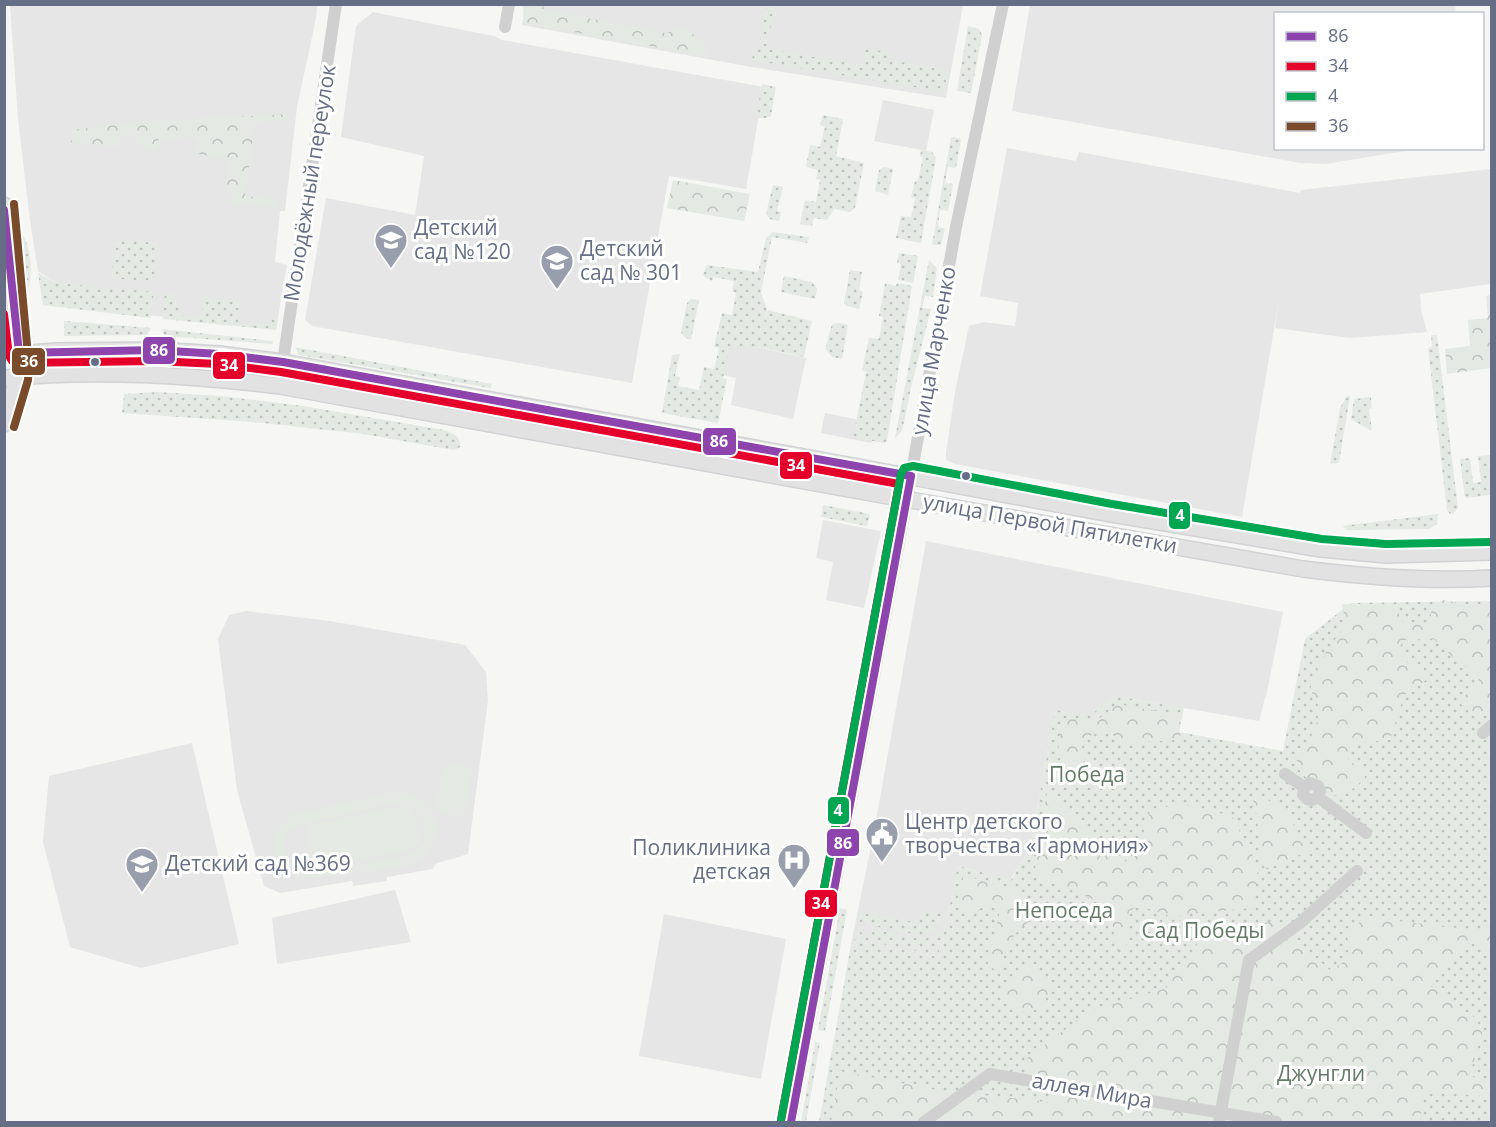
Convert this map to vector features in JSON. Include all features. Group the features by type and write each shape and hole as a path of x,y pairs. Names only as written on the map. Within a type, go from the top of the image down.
{"main road":[{"path":"4,205 12,354 5,423"},
{"name":"улица Первой Пятилетки","path":"12,354 155,350 219,354 283,362 1110,514 1321,549 1386,555 1491,552"},
{"name":"улица Первой Пятилетки","path":"11,377 141,373 206,377 280,386 907,500 1323,572 1408,579 1491,578"},
{"path":"4,416 5,423"},
{"name":"улица Марченко","path":"907,500 911,476"}],"street":[{"name":"Молодёжный переулок","path":"283,362 336,4"},
{"path":"505,27 509,4"},
{"name":"улица Марченко","path":"911,476 956,227 1003,4"},
{"name":"улица Марченко","path":"791,1122 907,500"},
{"path":"1285,774 1304,787 1303,795 1307,799 1312,800 1318,797 1366,833"},
{"path":"1220,1118 1249,960 1300,923 1357,871"},
{"name":"аллея Мира","path":"924,1122 990,1074 1220,1118 1275,1122"}],"shaded area":[{"path":"526,4 963,5 946,98 751,67 522,25"},
{"path":"1455,4 1456,12 1274,12 1274,150 1411,150 1325,164 1300,163 1012,111 1030,5"},
{"path":"10,5 317,5 297,107 285,211 280,211 275,262 287,265 276,329 53,305 55,282 38,271 30,221 18,119"},
{"path":"373,12 494,36 502,40 764,87 746,189 669,176 632,383 312,326 305,320 326,198 415,215 424,156 341,137 356,26"},
{"path":"883,100 934,110 926,151 874,141"},
{"path":"1007,148 1076,161 1079,152 1300,193 1301,190 1491,169 1491,284 1420,294 1421,310 1427,332 1350,338 1275,328 1279,300 1242,517 955,464 946,460 946,452 955,392 969,326 983,322 1015,326 1018,303 980,296"},
{"path":"730,341 806,358 793,419 731,405 736,378 722,375"},
{"path":"825,413 875,423 871,443 821,433"},
{"path":"823,520 881,531 864,608 826,600 833,562 816,558"},
{"path":"926,541 1283,612 1259,721 1114,696 1091,716 1055,710 1030,849 1010,880 958,866 939,957 852,939 873,837"},
{"path":"246,611 330,621 465,645 486,672 488,700 468,854 435,864 433,869 387,877 387,881 353,886 352,881 280,893 264,886 237,790 218,639 229,615"},
{"name":"Детский сад №369","path":"192,743 239,944 141,968 70,947 43,842 49,776"},
{"path":"395,890 411,942 277,964 272,918"},
{"path":"664,914 786,939 761,1079 639,1056"}],"green space":[{"path":"523,5 543,5 544,10 665,33 685,28 707,45 705,56 524,23"},
{"path":"767,5 775,5 766,49 861,65 865,48 892,53 891,60 948,71 944,92 758,61 752,58 759,45"},
{"path":"968,26 979,29 982,35 971,93 957,91"},
{"path":"762,84 776,87 771,116 756,118"},
{"path":"288,114 288,119 255,122 245,196 277,200 275,206 232,203 234,194 225,186 228,159 199,154 198,139 188,136 172,140 158,138 160,144 154,151 143,149 134,134 121,136 119,147 71,142 71,130 141,122"},
{"path":"823,115 843,119 836,156 864,163 855,208 850,212 834,209 827,220 814,218 812,226 800,224 805,200 816,202 820,180 816,179 818,170 806,167 810,145 820,147 825,127 820,125"},
{"path":"951,137 961,140 956,168 948,167 945,183 953,184 948,211 940,210 938,227 945,229 941,245 932,245"},
{"path":"921,150 932,152 936,158 921,243 896,238 901,216 911,217 915,198 911,197 915,181 918,181 923,157 920,156"},
{"path":"884,167 893,169 888,195 875,191 879,170"},
{"path":"673,180 750,194 744,221 667,208"},
{"path":"773,185 783,187 777,211 781,212 779,221 770,219 766,214"},
{"path":"18,225 27,243 30,260 27,297"},
{"path":"773,232 809,237 807,243 772,237 761,292 767,310 763,327 768,310 812,321 804,357 731,344 723,378 727,379 718,423 662,413 672,355 680,354 675,376 680,377 678,386 699,390 704,367 714,369 719,348 714,347 722,313 732,315 736,293 732,291 734,281 714,277 712,281 705,277 703,275 707,265 758,272 766,238"},
{"path":"115,240 157,243 154,282 111,278"},
{"path":"899,253 918,256 913,283 898,280 901,264 897,263"},
{"path":"929,260 937,268 933,297 925,296 922,308 931,309 902,431 895,438"},
{"path":"850,270 862,272 859,290 863,292 859,309 844,303"},
{"path":"38,273 56,283 154,292 150,318 43,305"},
{"path":"784,276 812,282 817,289 815,299 781,292"},
{"path":"885,283 912,286 887,441 883,443 853,437 866,372 862,370 869,338 879,339 883,317 879,316"},
{"path":"165,293 173,294 182,316 201,318 203,298 240,302 238,322 268,325 270,317 278,318 276,330 163,319"},
{"path":"1491,295 1491,368 1447,374 1445,349 1470,346 1468,320 1488,318 1486,296"},
{"path":"691,299 699,300 691,340 684,337 681,332 687,303"},
{"path":"64,321 151,328 147,335 64,336"},
{"path":"832,324 848,325 842,359 832,357 825,349"},
{"path":"162,329 273,341 272,344 164,336"},
{"path":"1431,335 1437,335 1458,508 1453,514 1447,510 1428,348 1432,347"},
{"path":"295,347 492,384 491,388 299,355"},
{"path":"157,392 220,396 303,406 444,430 458,438 460,447 454,450 363,434 253,422 122,413 124,394"},
{"path":"1347,396 1350,396 1339,463 1330,464 1340,408"},
{"path":"1371,397 1372,408 1369,409 1372,430 1370,430 1351,419 1354,399"},
{"path":"1491,455 1491,495 1465,498 1460,459 1470,458 1473,483 1481,482 1478,456"},
{"path":"823,505 870,514 867,526 821,517"},
{"path":"1438,514 1437,524 1429,529 1348,530 1342,526"},
{"path":"1443,600 1468,605 1491,604 1491,707 1479,720 1458,702 1479,683 1478,675 1456,660 1434,639 1404,640 1398,650 1406,662 1419,664 1424,670 1426,680 1404,695 1390,740 1349,743 1348,762 1364,766 1365,778 1341,795 1323,793 1316,781 1301,775 1296,757 1315,728 1318,707 1311,685 1321,661 1346,624 1342,604 1394,605 1404,624 1431,624 1431,612"},
{"name":"Сад Победы","path":"1491,601 1491,1122 819,1122 852,939 939,957 958,866 1011,880 1030,849 1055,710 1091,715 1114,696 1184,708 1179,732 1283,751 1305,639 1351,603"},
{"path":"1118,704 1179,715 1180,740 1121,743 1109,731 1088,736 1082,747 1085,762 1071,779 1058,754 1061,718 1097,720"},
{"path":"446,764 467,767 472,771 465,812 460,816 441,814 436,809 442,769"},
{"path":"393,792 410,795 423,802 432,812 436,824 435,837 429,849 419,860 403,867 302,879 290,874 281,866 273,848 278,829 296,814","holes":["395,803 405,804 419,814 425,830 424,839 412,853 377,862 306,870 291,864 284,852 286,838 296,826"]},
{"path":"1047,793 1086,831 1130,864 1139,848 1150,811 1181,803 1232,816 1258,868 1254,908 1172,917 1140,906 1129,911 1126,947 1117,950 1109,906 1044,879 1035,870 1037,845"},
{"path":"1252,795 1260,795 1287,812 1301,839 1314,849 1267,869 1262,865 1257,817"},
{"path":"401,806 409,807 414,814 420,840 415,848 324,867 319,866 313,860 307,835 311,825"},
{"path":"964,875 1019,892 1029,921 1014,935 997,972 988,964 1000,910 985,905 970,918 956,905"},
{"path":"840,908 847,910 825,1031 818,1030"},
{"path":"943,910 937,930 920,935 873,926 866,920 858,924 861,913 914,922 922,914"},
{"name":"Джунгли","path":"1365,917 1491,932 1491,949 1466,942 1431,986 1455,1007 1476,1018 1482,1033 1470,1074 1487,1088 1483,1096 1424,1092 1420,1122 831,1122 840,1071 937,1090 1048,1102 1050,1089 1025,1073 1025,1060 1088,1012 1166,988 1208,929 1248,937 1264,923 1271,922 1281,926 1331,971 1349,958 1346,935"},
{"path":"858,930 865,936 878,931 912,938 929,938 943,930 938,955 857,939"},
{"path":"1030,961 1053,985 1041,1009 1016,1013 1000,989"},
{"path":"815,1042 820,1043 806,1122 801,1122"}],"transit line":[{"name":"36","path":"14,204 29,366 28,380 14,427"},
{"name":"86","path":"4,210 19,353 155,350 219,354 283,362 911,476 791,1122"},
{"name":"34","path":"4,314 9,356 17,363 155,361 218,364 281,372 899,484 781,1120"},
{"name":"4","path":"781,1120 901,474 904,468 913,466 1112,504 1322,539 1386,544 1492,542"}],"place":[{"name":"Детский сад №120","path":"391,269"},
{"name":"Детский сад № 301","path":"557,290"},
{"name":"Центр детского творчества «Гармония»","path":"882,863"},
{"name":"Поликлиника детская","path":"794,889"},
{"name":"Детский сад №369","path":"142,893"}],"park label":[{"name":"Победа","path":"1087,775"},
{"name":"Непоседа","path":"1064,911"}]}
